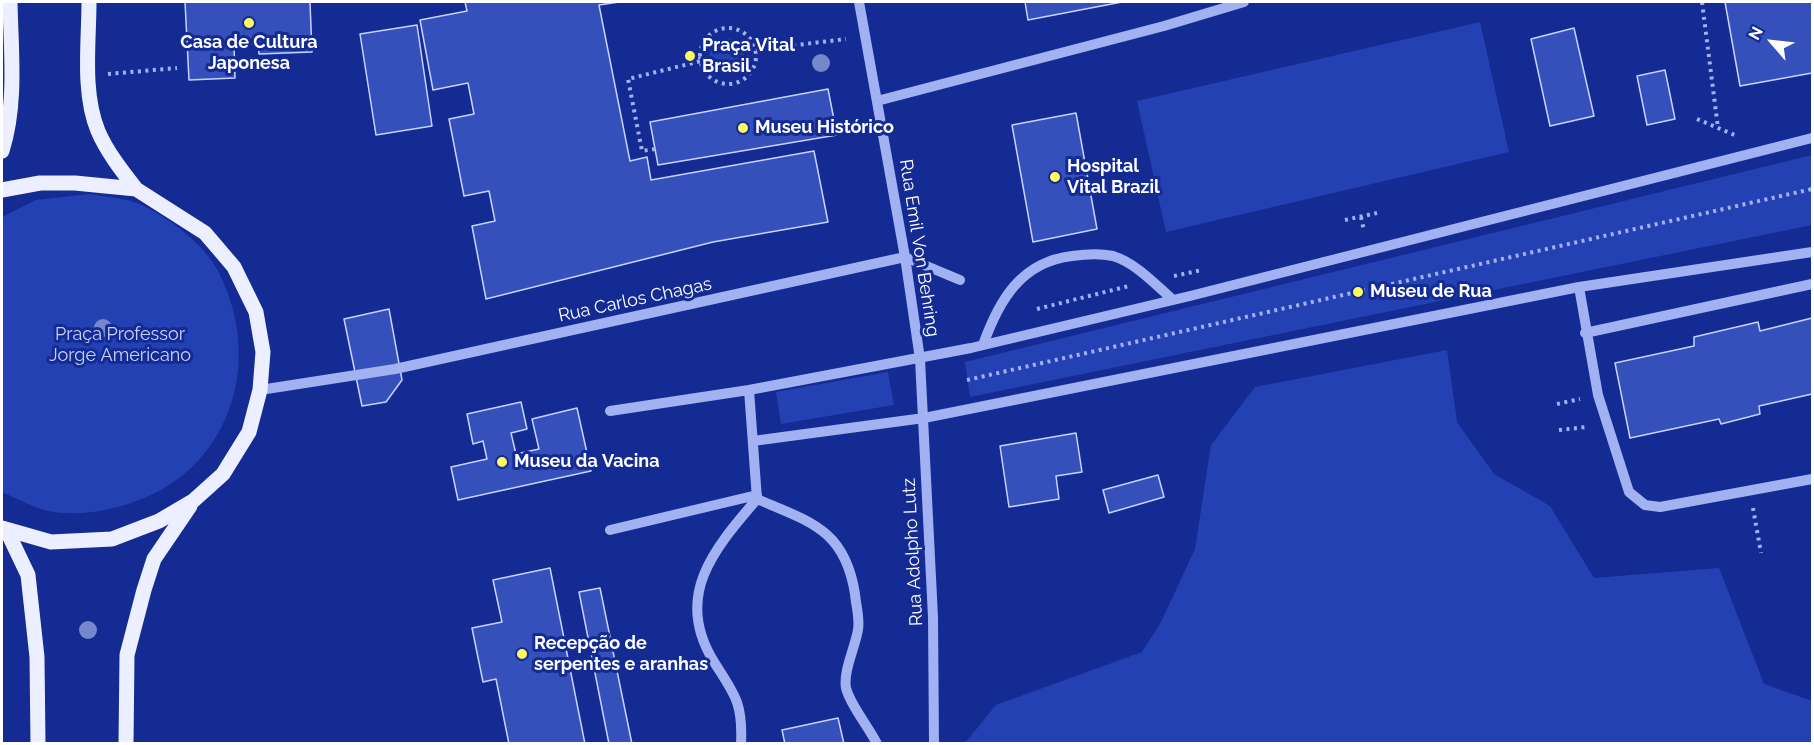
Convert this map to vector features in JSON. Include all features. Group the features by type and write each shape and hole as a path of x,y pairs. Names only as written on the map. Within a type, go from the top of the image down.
{"main road":[{"path":"2,151 9,125 11,103 10,2"},
{"path":"4,530 51,542 112,539 159,521 193,501 223,474 249,432 260,390 263,352 256,312 234,267 205,233 136,189 116,162 98,130 89,99 88,2"},
{"path":"2,190 40,183 75,183 136,189"},
{"path":"126,744 126,663 144,590 154,559 193,501"},
{"path":"4,530 28,575 37,657 38,744"}],"street":[{"name":"Rua Emil Von Behring","path":"859,2 905,257 920,359"},
{"path":"877,101 1164,26 1244,2"},
{"path":"610,411 749,390 920,359 983,345 1173,300 1812,138"},
{"path":"753,441 924,418 1579,286 1812,252"},
{"path":"983,345 991,321 1007,293 1028,272 1052,258 1092,253 1114,256 1130,265 1173,300"},
{"path":"905,257 960,280"},
{"name":"Rua Carlos Chagas","path":"260,390 372,373 905,257"},
{"path":"1585,333 1812,284"},
{"path":"1579,286 1585,333 1606,425 1629,492 1645,505 1660,507 1812,479"},
{"name":"Rua Adolpho Lutz","path":"920,359 933,617 934,744"},
{"path":"741,744 740,707 699,632 696,599 706,569 718,544 757,497 749,390"},
{"path":"610,530 757,497 817,525 840,549 851,573 859,622 854,652 846,673 846,686 850,698 877,744"}],"path":[{"path":"1702,2 1718,128"},
{"path":"725,28 743,31 750,37 756,50 755,63 751,72 736,83 717,82 710,76 701,61 704,43 709,36 725,28"},
{"path":"756,50 865,36"},
{"path":"655,149 642,151 628,79 701,61"},
{"path":"89,75 177,68"},
{"path":"1697,119 1738,137"},
{"path":"968,380 1812,189"},
{"path":"1346,220 1377,213"},
{"path":"1361,217 1364,232"},
{"path":"1559,430 1606,425"},
{"path":"1749,490 1761,553"}],"green space":[{"path":"1480,22 1509,152 1166,232 1137,101"},
{"path":"727,38 739,43 744,55 739,67 727,72 715,67 710,55 715,43"},
{"path":"1812,155 1812,225 970,397 965,362"},
{"name":"Praça Professor Jorge Americano","path":"89,194 123,199 142,205 186,233 205,252 219,273 232,308 238,343 237,378 229,411 213,441 191,468 163,489 128,504 89,512 68,513 48,511 2,492 2,217 36,200"},
{"path":"1447,350 1457,422 1494,474 1550,506 1594,578 1719,568 1764,684 1812,701 1812,743 965,743 996,705 1142,652 1161,622 1195,549 1211,445 1255,387"},
{"path":"888,372 894,405 781,424 776,392"}],"building":[{"name":"Casa de Cultura Japonesa","path":"185,2 310,2 312,52 259,54 258,44 234,45 235,78 189,80"},
{"path":"465,2 619,2 599,5 630,161 647,157 651,180 814,151 828,222 713,242 486,299 472,226 495,221 489,191 464,196 449,119 474,114 468,83 433,90 420,20 467,11"},
{"path":"1025,2 1122,2 1028,20"},
{"path":"1725,2 1812,2 1812,73 1740,86"},
{"path":"417,25 432,126 376,135 360,34"},
{"path":"1574,28 1594,116 1550,126 1531,39"},
{"path":"1665,70 1675,119 1647,125 1637,76"},
{"name":"Museu Histórico","path":"828,89 837,135 658,165 650,122"},
{"name":"Hospital Vital Brazil","path":"1076,113 1097,229 1033,242 1012,125"},
{"path":"389,309 402,380 386,402 362,406 344,319"},
{"path":"1812,318 1812,394 1759,406 1760,414 1721,424 1719,419 1630,438 1615,363 1694,346 1694,337 1758,322 1760,331"},
{"path":"521,402 527,429 511,433 516,454 539,449 532,419 577,408 591,471 458,500 451,467 487,459 483,441 473,444 467,414"},
{"path":"1076,433 1082,472 1056,476 1059,499 1009,507 1000,446"},
{"path":"1158,475 1164,497 1109,513 1103,490"},
{"name":"Recepção de serpentes e aranhas","path":"550,568 585,744 509,744 496,679 483,682 472,628 502,622 493,580"},
{"path":"600,588 632,744 609,744 579,592"},
{"path":"838,718 844,744 785,744 782,730"}],"place":[{"name":"Casa de Cultura Japonesa","path":"249,23"},
{"name":"Praça Vital Brasil","path":"690,56"},
{"name":"Museu Histórico","path":"743,128"},
{"name":"Hospital Vital Brazil","path":"1055,177"},
{"name":"Museu de Rua","path":"1358,292"},
{"name":"Museu da Vacina","path":"502,462"},
{"name":"Recepção de serpentes e aranhas","path":"522,654"}]}
